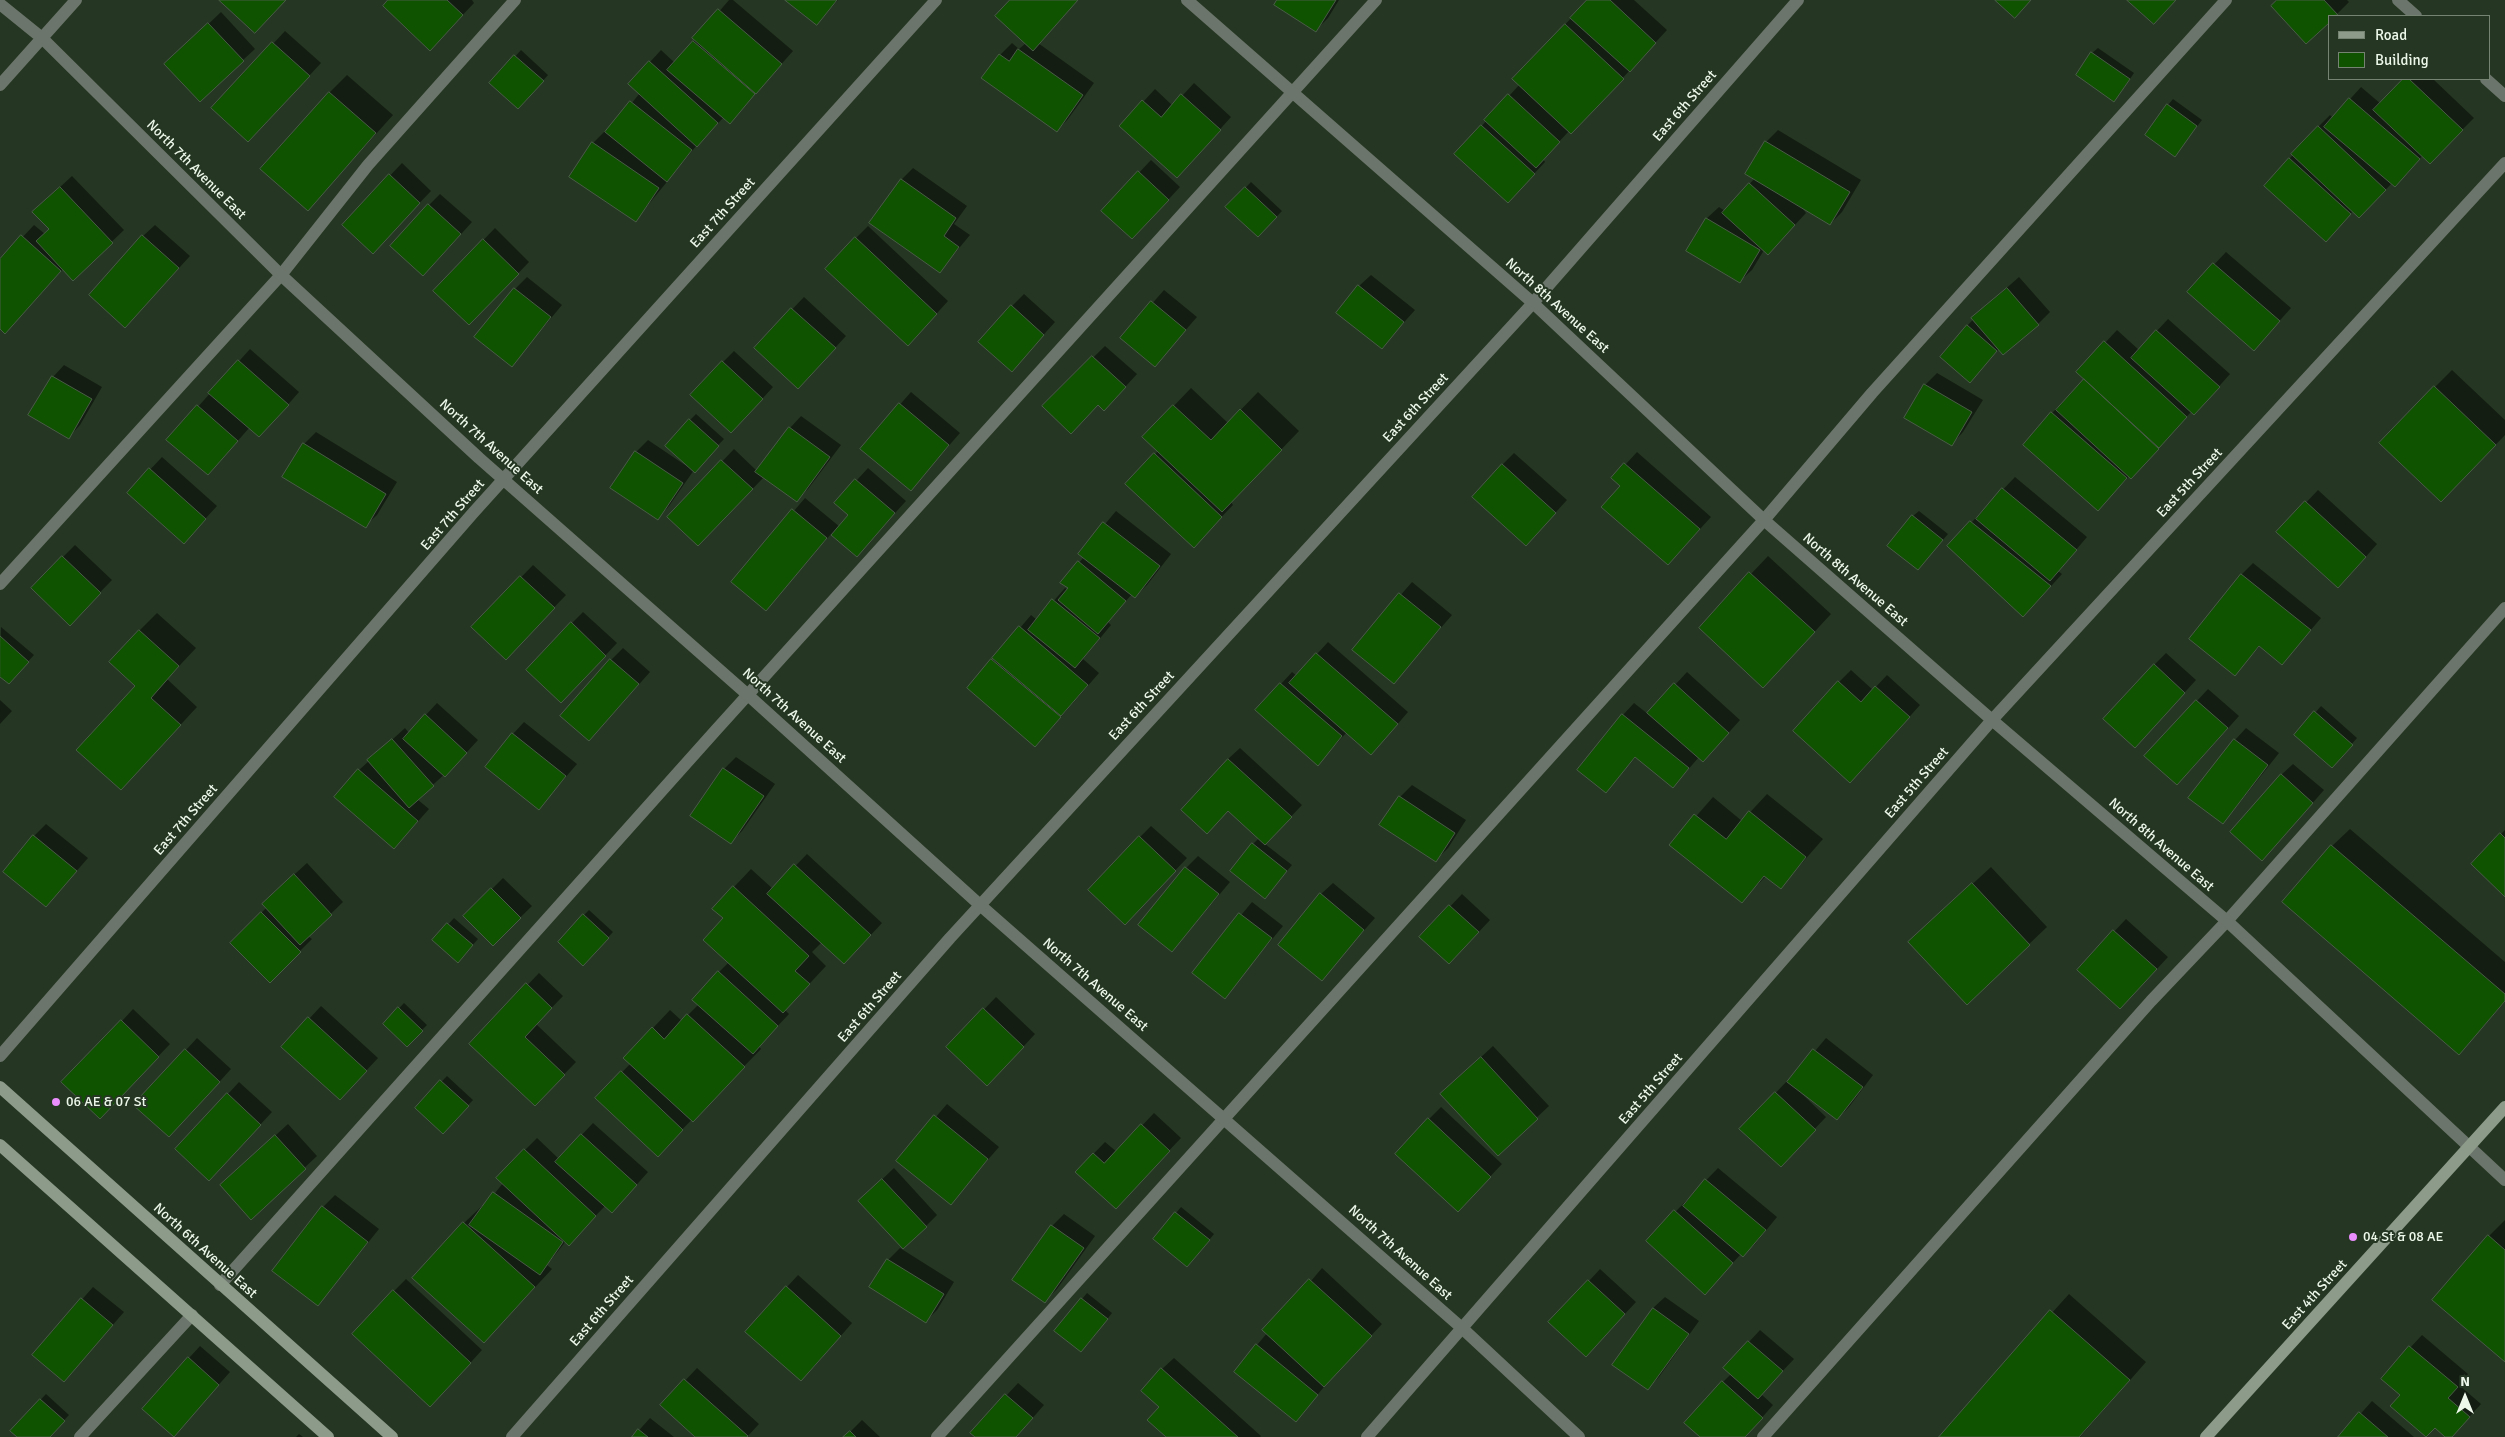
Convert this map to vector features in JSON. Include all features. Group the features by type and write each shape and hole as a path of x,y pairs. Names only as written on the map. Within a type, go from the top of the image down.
{"main road":[{"name":"North 6th Avenue East","path":"0,1087 392,1437"},
{"name":"East 4th Street","path":"2206,1437 2505,1107"},
{"path":"0,1145 328,1437"}],"street":[{"path":"0,85 76,0"},
{"path":"0,584 281,275 368,164 515,0"},
{"name":"East 7th Street","path":"0,1056 503,480 936,0"},
{"name":"North 8th Avenue East","path":"1187,0 1533,303 1764,520 1992,720 2227,921 2505,1180"},
{"path":"220,1285 748,695 1376,0"},
{"name":"East 6th Street","path":"512,1437 980,905 1533,303 1798,0"},
{"path":"937,1437 1764,520 1872,392 2226,0"},
{"path":"2398,0 2415,15"},
{"name":"North 7th Avenue East","path":"0,4 42,38 281,275 503,480 748,695 980,905 1225,1118 1463,1329 1579,1437"},
{"path":"2487,80 2505,96"},
{"name":"East 5th Street","path":"1370,1436 1992,720 2505,163"},
{"path":"1763,1437 2150,1001 2227,921 2505,608"},
{"path":"80,1437 192,1315"}],"building":[{"path":"219,0 286,0 255,33"},
{"path":"388,0 447,0 463,15 430,51 383,6"},
{"path":"785,0 837,0 817,25"},
{"path":"1010,0 1078,0 1033,51 995,16"},
{"path":"1277,0 1336,0 1316,32 1274,5"},
{"path":"1587,0 1610,0 1656,43 1630,72 1570,18"},
{"path":"1995,0 2031,0 2015,18"},
{"path":"2127,0 2176,0 2154,24"},
{"path":"2277,0 2324,0 2338,15 2328,15 2328,24 2306,44 2271,6"},
{"path":"718,9 782,64 756,94 692,38"},
{"path":"208,23 244,61 200,102 164,64"},
{"path":"1565,24 1624,79 1571,134 1512,79"},
{"path":"693,41 755,94 730,124 667,70"},
{"path":"272,42 310,76 248,142 211,108"},
{"path":"1018,49 1083,95 1057,132 981,78 999,54 1009,61"},
{"path":"2091,52 2130,79 2114,102 2076,75"},
{"path":"514,55 544,81 518,109 489,83"},
{"path":"649,61 718,123 697,147 628,84"},
{"path":"2402,80 2410,80 2463,130 2430,164 2373,110"},
{"path":"329,92 376,133 308,211 260,169"},
{"path":"1181,94 1221,130 1177,178 1119,126 1142,100 1161,117"},
{"path":"1508,94 1560,142 1536,168 1484,120"},
{"path":"2349,98 2420,159 2395,187 2324,127"},
{"path":"630,101 692,150 667,182 605,132"},
{"path":"2167,104 2197,126 2175,157 2145,135"},
{"path":"1481,125 1535,174 1508,203 1454,154"},
{"path":"2318,126 2386,190 2359,218 2291,154"},
{"path":"1765,141 1850,192 1830,225 1745,174"},
{"path":"592,142 659,188 636,222 569,177"},
{"path":"2289,158 2351,214 2326,242 2264,186"},
{"path":"1138,171 1169,200 1132,239 1101,211"},
{"path":"389,174 420,203 373,254 342,225"},
{"path":"901,179 956,218 944,236 959,247 940,273 869,223"},
{"path":"1749,183 1795,225 1768,255 1722,213"},
{"path":"60,187 113,243 73,281 36,241 49,229 32,212"},
{"path":"1245,187 1277,217 1258,237 1225,207"},
{"path":"428,204 461,234 423,276 390,246"},
{"path":"1706,218 1760,250 1740,283 1686,251"},
{"path":"21,235 61,271 5,334 0,329 0,259"},
{"path":"142,235 179,268 125,328 89,295"},
{"path":"855,237 937,314 908,346 825,269"},
{"path":"483,239 519,274 469,325 433,291"},
{"path":"2213,263 2280,321 2254,351 2187,292"},
{"path":"1358,285 1404,322 1382,349 1336,313"},
{"path":"514,288 551,317 512,367 474,337"},
{"path":"2007,288 2039,325 2003,355 1971,318"},
{"path":"1151,301 1186,330 1155,367 1120,338"},
{"path":"1011,305 1044,335 1012,372 978,342"},
{"path":"791,308 836,348 798,389 754,348"},
{"path":"1967,325 1997,351 1970,383 1940,357"},
{"path":"2156,330 2220,387 2194,415 2131,358"},
{"path":"2104,341 2187,417 2159,448 2076,372"},
{"path":"1092,356 1126,387 1104,411 1098,405 1071,434 1042,406"},
{"path":"238,360 289,405 259,437 208,393"},
{"path":"722,361 763,399 731,433 690,395"},
{"path":"52,376 92,399 69,439 28,415"},
{"path":"2084,379 2159,449 2131,479 2056,410"},
{"path":"1924,384 1972,412 1952,446 1904,418"},
{"path":"2434,386 2496,445 2441,502 2379,443"},
{"path":"899,403 949,445 911,491 860,449"},
{"path":"197,405 238,441 208,475 166,440"},
{"path":"1173,405 1211,440 1240,409 1282,450 1222,512 1142,437"},
{"path":"2051,412 2127,478 2098,511 2023,445"},
{"path":"689,419 719,446 695,473 665,446"},
{"path":"789,427 830,457 797,502 755,472"},
{"path":"303,443 386,494 366,528 282,477"},
{"path":"635,451 683,483 658,520 610,488"},
{"path":"1154,453 1222,517 1194,548 1125,484"},
{"path":"721,460 753,489 698,546 667,517"},
{"path":"1624,463 1700,529 1668,565 1601,507 1620,486 1611,478"},
{"path":"1502,464 1556,513 1526,546 1472,497"},
{"path":"149,468 206,519 184,544 127,493"},
{"path":"855,479 895,513 857,557 831,535 848,515 834,503"},
{"path":"2002,488 2077,550 2050,581 1976,519"},
{"path":"2305,501 2366,557 2338,588 2276,532"},
{"path":"792,509 827,538 766,611 731,582"},
{"path":"1912,515 1943,540 1918,570 1887,546"},
{"path":"1970,521 2051,586 2023,617 1947,546"},
{"path":"1103,522 1160,566 1135,598 1078,554"},
{"path":"62,556 101,593 70,626 31,588"},
{"path":"1078,561 1126,601 1098,634 1058,600 1068,588 1060,583"},
{"path":"1749,572 1815,632 1763,688 1699,628"},
{"path":"2241,574 2311,630 2282,665 2259,646 2235,676 2189,639"},
{"path":"520,576 555,608 506,660 471,627"},
{"path":"1399,593 1441,627 1394,684 1352,650"},
{"path":"1052,599 1100,638 1075,668 1028,630"},
{"path":"571,622 606,656 561,703 526,670"},
{"path":"1019,626 1088,685 1061,716 992,658"},
{"path":"139,630 179,666 151,698 181,725 121,790 76,750 135,686 109,662"},
{"path":"0,636 29,662 9,684 0,677"},
{"path":"1316,653 1398,724 1371,755 1289,683"},
{"path":"610,659 639,684 589,741 560,716"},
{"path":"991,659 1061,717 1035,747 967,688"},
{"path":"2154,664 2185,693 2135,748 2103,719"},
{"path":"1838,681 1861,702 1875,686 1910,717 1850,783 1793,731"},
{"path":"1280,683 1342,736 1318,766 1255,710"},
{"path":"1674,683 1729,733 1703,762 1647,713"},
{"path":"2196,700 2228,728 2177,785 2144,756"},
{"path":"2314,711 2353,745 2332,768 2294,735"},
{"path":"425,714 467,753 445,777 403,739"},
{"path":"1622,714 1689,768 1673,788 1635,757 1606,793 1577,770"},
{"path":"512,733 566,776 539,810 485,767"},
{"path":"392,739 434,786 409,808 367,760"},
{"path":"2234,739 2268,765 2223,824 2188,798"},
{"path":"1228,759 1292,817 1265,845 1228,811 1207,834 1181,810"},
{"path":"723,768 764,796 731,844 690,816"},
{"path":"358,769 418,821 394,849 334,797"},
{"path":"2281,774 2313,803 2262,861 2230,832"},
{"path":"1399,796 1455,833 1436,862 1379,825"},
{"path":"1749,811 1806,857 1781,889 1764,876 1742,903 1669,845 1694,814 1726,839"},
{"path":"2500,833 2505,838 2505,897 2471,864"},
{"path":"33,835 77,871 46,907 3,872"},
{"path":"1139,836 1176,871 1125,925 1088,890"},
{"path":"1252,843 1287,871 1265,899 1230,871"},
{"path":"2331,845 2505,994 2505,1001 2459,1055 2282,902"},
{"path":"794,864 871,935 844,964 767,894"},
{"path":"1185,867 1219,894 1172,952 1138,925"},
{"path":"294,874 332,915 300,945 262,904"},
{"path":"1972,883 2030,945 1967,1005 1908,942"},
{"path":"733,886 809,956 795,971 810,984 783,1013 703,940 723,918 712,909"},
{"path":"491,888 521,918 493,946 463,916"},
{"path":"1320,893 1364,930 1322,981 1278,945"},
{"path":"1449,905 1479,932 1449,964 1419,937"},
{"path":"261,912 301,952 270,983 230,943"},
{"path":"1239,913 1272,938 1225,999 1192,973"},
{"path":"583,914 609,938 583,966 558,942"},
{"path":"447,923 473,945 458,963 432,940"},
{"path":"2113,930 2157,969 2120,1009 2077,970"},
{"path":"718,971 778,1026 753,1054 692,1000"},
{"path":"526,983 552,1008 525,1037 565,1075 535,1106 469,1044"},
{"path":"398,1007 423,1031 407,1047 383,1024"},
{"path":"983,1008 1024,1047 987,1086 946,1047"},
{"path":"687,1014 745,1067 693,1122 623,1058 652,1027 664,1039"},
{"path":"308,1017 367,1071 340,1100 281,1047"},
{"path":"121,1020 159,1057 100,1119 61,1082"},
{"path":"185,1049 220,1082 169,1137 133,1105"},
{"path":"1813,1049 1863,1087 1837,1120 1787,1082"},
{"path":"1481,1057 1538,1119 1498,1156 1440,1094"},
{"path":"621,1071 683,1130 658,1157 595,1098"},
{"path":"440,1080 469,1106 443,1134 415,1108"},
{"path":"1775,1092 1816,1130 1781,1167 1739,1129"},
{"path":"227,1093 261,1125 209,1181 175,1149"},
{"path":"934,1115 988,1159 951,1205 896,1161"},
{"path":"1428,1118 1491,1177 1458,1212 1395,1154"},
{"path":"1141,1124 1170,1151 1116,1209 1075,1172 1093,1153 1104,1163"},
{"path":"581,1134 637,1185 612,1213 555,1162"},
{"path":"275,1135 306,1169 251,1220 220,1185"},
{"path":"524,1149 596,1216 569,1246 496,1178"},
{"path":"882,1179 927,1227 903,1249 858,1201"},
{"path":"1705,1179 1766,1230 1743,1257 1683,1206"},
{"path":"493,1192 563,1242 540,1275 469,1225"},
{"path":"322,1206 368,1242 318,1306 272,1271"},
{"path":"1674,1210 1733,1263 1705,1295 1646,1241"},
{"path":"1175,1212 1210,1240 1187,1267 1153,1239"},
{"path":"463,1222 535,1287 484,1343 412,1278"},
{"path":"1051,1225 1084,1248 1045,1303 1012,1280"},
{"path":"2488,1235 2505,1250 2505,1362 2432,1300"},
{"path":"887,1259 944,1294 926,1323 869,1287"},
{"path":"1309,1279 1372,1336 1324,1387 1262,1330"},
{"path":"1588,1280 1625,1314 1586,1357 1548,1322"},
{"path":"786,1286 841,1336 801,1381 745,1332"},
{"path":"393,1290 471,1363 430,1407 352,1334"},
{"path":"81,1298 113,1325 64,1382 32,1355"},
{"path":"1081,1298 1108,1319 1081,1352 1054,1331"},
{"path":"1653,1308 1689,1334 1648,1390 1612,1365"},
{"path":"2050,1310 2130,1380 2079,1437 1939,1437"},
{"path":"1748,1341 1783,1371 1758,1399 1723,1368"},
{"path":"1256,1344 1318,1395 1296,1422 1234,1372"},
{"path":"2409,1346 2458,1387 2448,1398 2470,1417 2452,1437 2445,1437 2435,1428 2426,1437 2390,1406 2400,1395 2381,1379"},
{"path":"188,1357 219,1385 174,1437 142,1409"},
{"path":"1161,1368 1238,1437 1166,1437 1147,1420 1159,1407 1141,1391"},
{"path":"684,1379 748,1436 695,1437 660,1405"},
{"path":"1722,1381 1763,1418 1745,1437 1700,1437 1684,1423"},
{"path":"1005,1394 1033,1418 1016,1437 975,1437 970,1433"},
{"path":"40,1399 65,1421 50,1437 17,1437 10,1431"},
{"path":"2359,1412 2388,1437 2338,1437"},
{"path":"638,1429 648,1437 632,1437"},
{"path":"850,1431 856,1437 843,1437"}],"place":[{"name":"06 AE & 07 St","path":"56,1102"},
{"name":"04 St & 08 AE","path":"2353,1237"}]}
